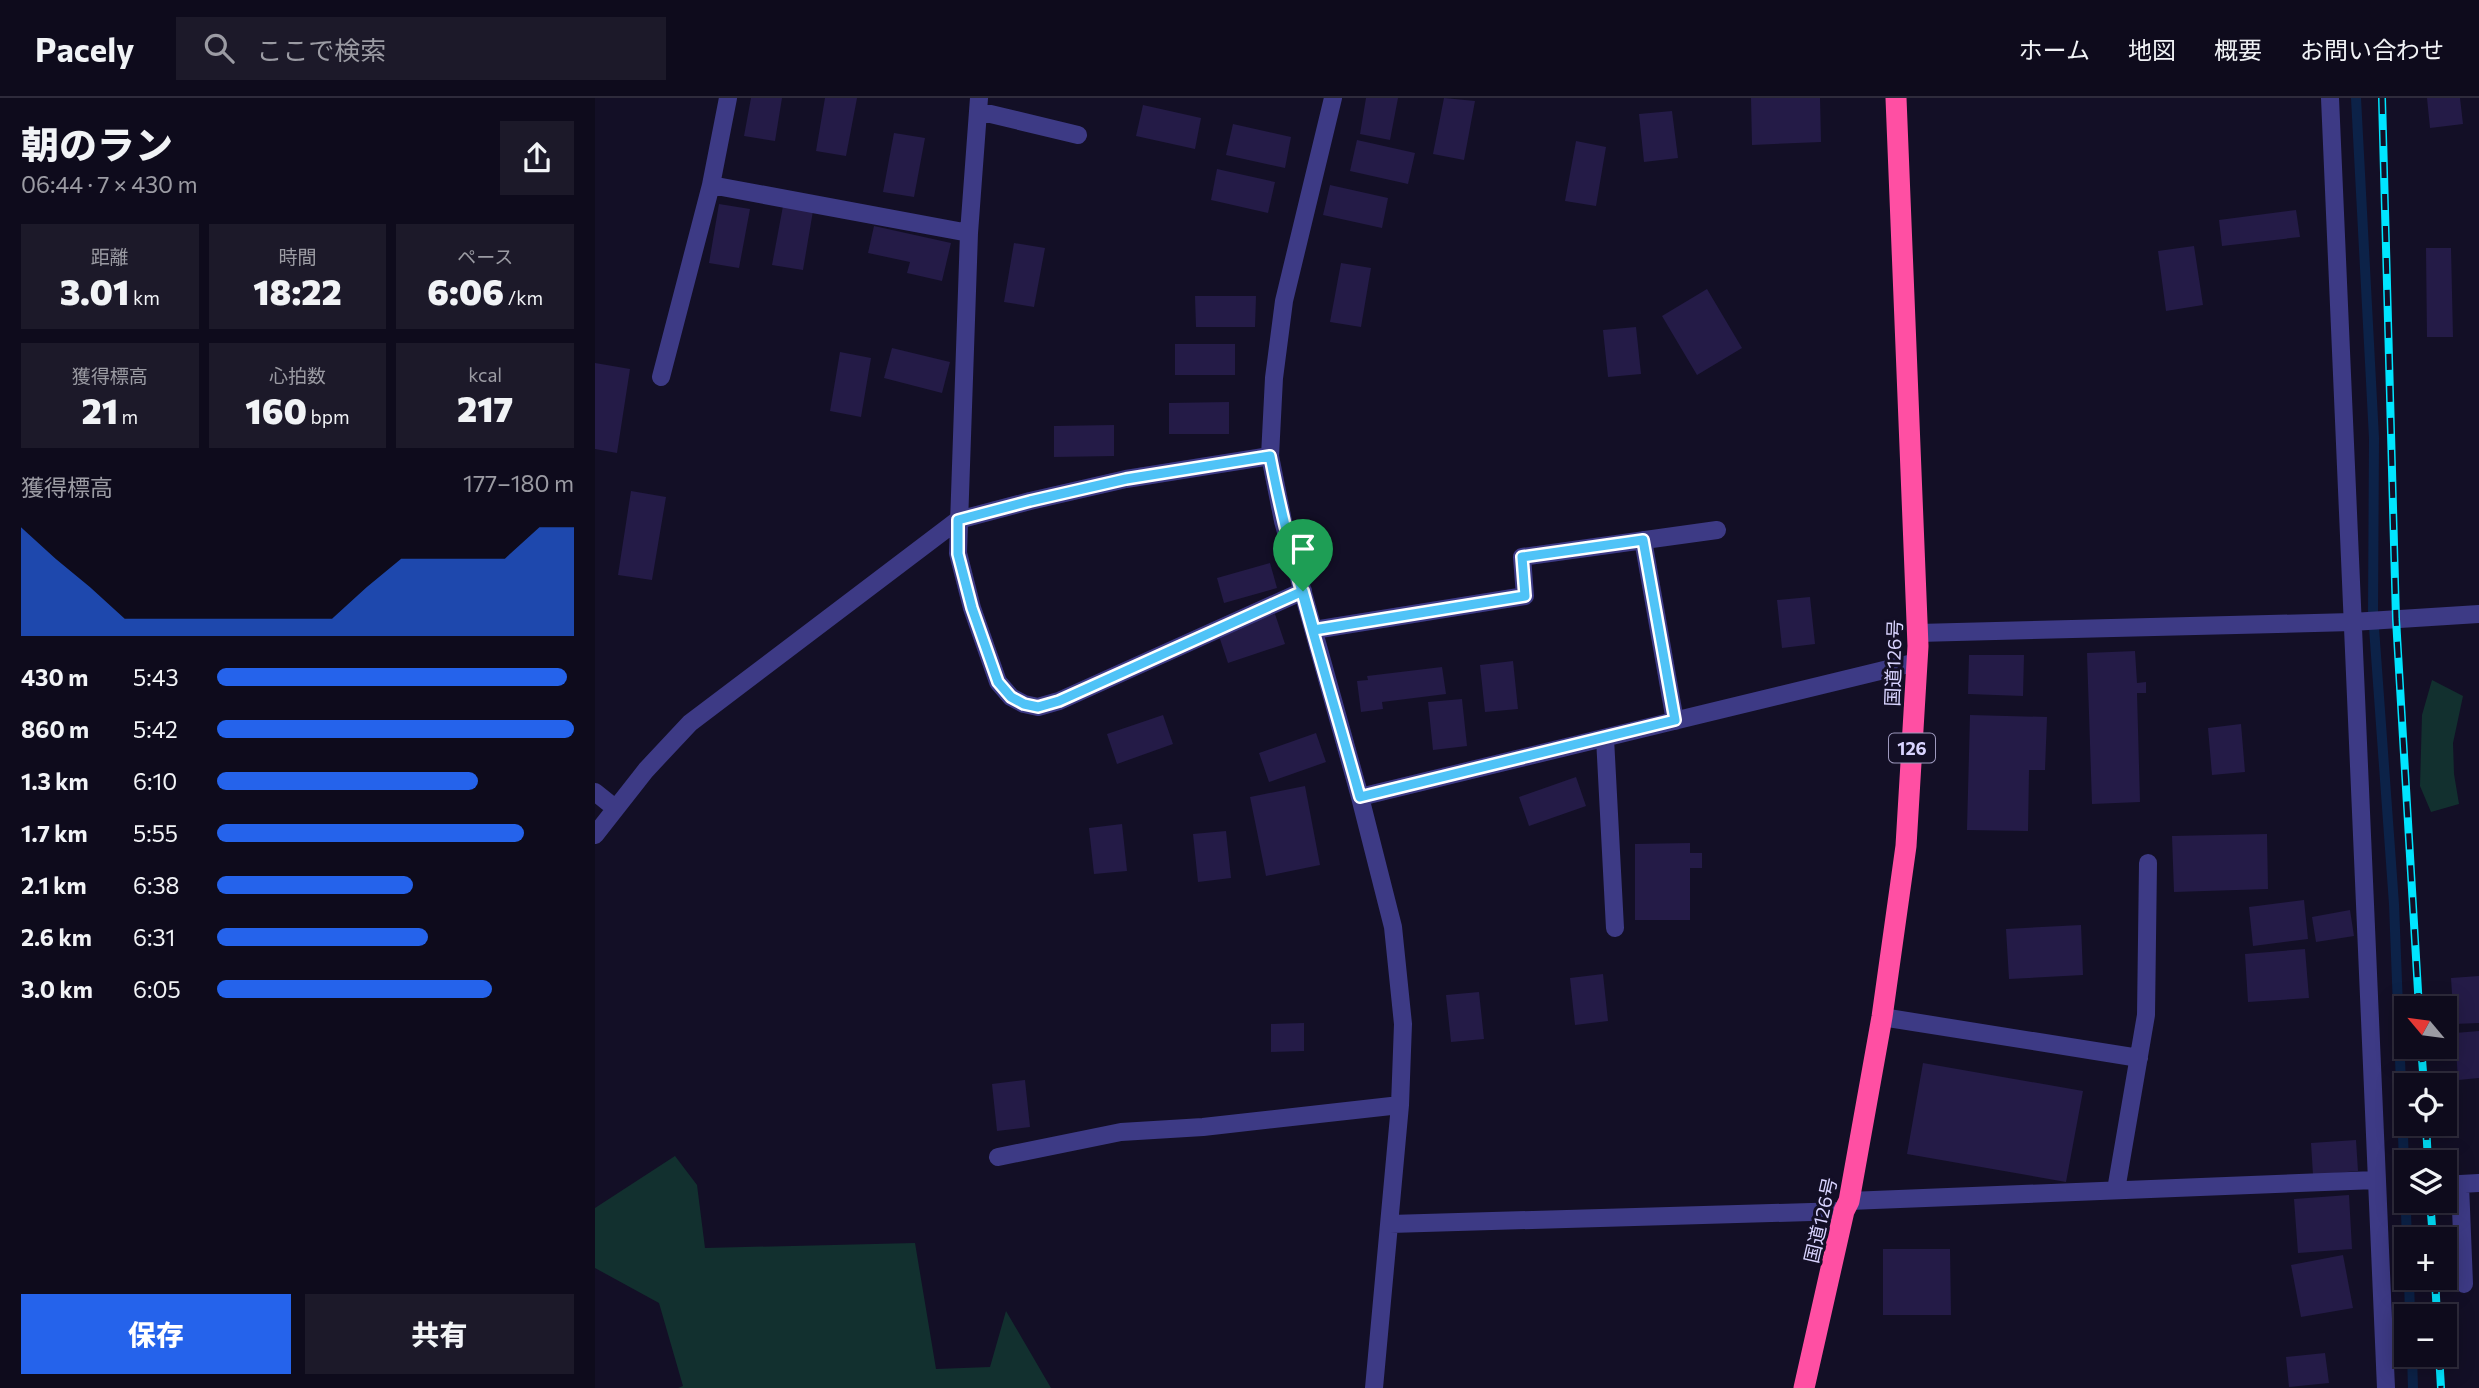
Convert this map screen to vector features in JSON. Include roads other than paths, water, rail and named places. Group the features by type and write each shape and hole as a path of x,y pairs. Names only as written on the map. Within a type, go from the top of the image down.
{"highway":[{"name":"国道126号","path":"1804,1388 1847,1206 1882,1017 1906,846 1918,634 1896,98"}],"street":[{"path":"661,377 711,185 728,98"},
{"path":"1333,98 1284,301 1274,378 1270,456 1283,521 1360,797 1393,927 1403,1024 1400,1105 1374,1388"},
{"path":"2330,98 2355,622 2386,1388"},
{"path":"1078,135 978,104 969,233 958,554 972,608 998,682 1011,697 1031,706 1038,707 1059,701 1303,591"},
{"path":"711,185 969,233"},
{"path":"595,835 646,770 690,723 958,520 1126,479 1270,456"},
{"path":"1314,630 1525,596 1522,557 1717,530"},
{"path":"1643,540 1675,720"},
{"path":"1918,634 2355,622 2479,614"},
{"path":"1360,797 1917,662"},
{"path":"1605,738 1615,928"},
{"path":"595,792 615,808"},
{"path":"2116,1190 2146,1015 2148,863"},
{"path":"1882,1017 2139,1058"},
{"path":"998,1157 1121,1132 1203,1127 1400,1105"},
{"path":"1389,1224 1847,1206 2116,1190 2377,1180"},
{"path":"2464,1284 2460,1184 2479,1183"}],"waterway":[{"path":"2356,98 2374,438 2373,614 2394,904 2407,1227"},
{"path":"2409,1290 2410,1304"},
{"path":"2412,1367 2413,1388"}],"railway":[{"path":"2382,98 2396,619 2418,996"},
{"path":"2422,1059 2423,1073"},
{"path":"2427,1136 2427,1150"},
{"path":"2431,1213 2432,1227"},
{"path":"2436,1290 2436,1304"},
{"path":"2440,1367 2441,1388"}]}
